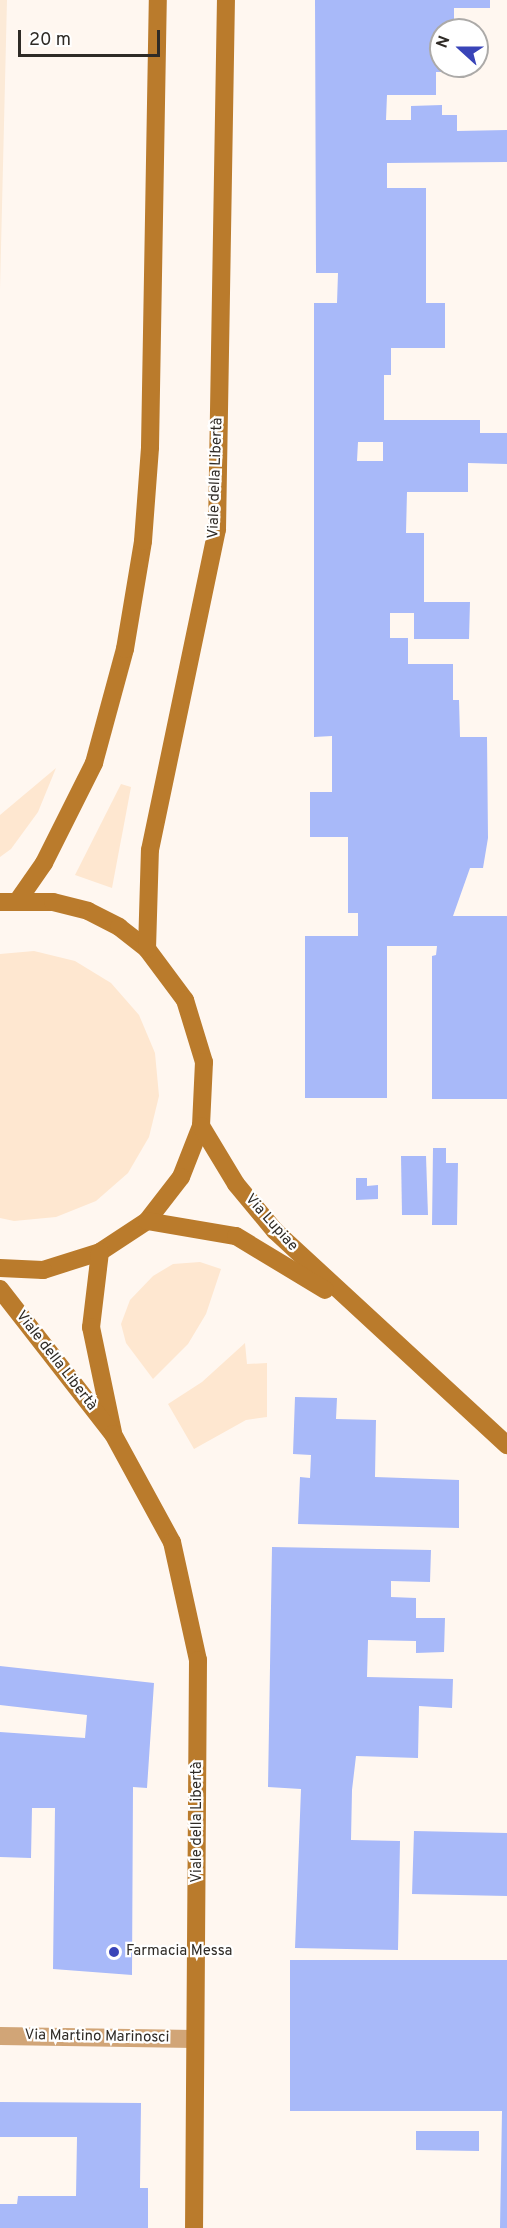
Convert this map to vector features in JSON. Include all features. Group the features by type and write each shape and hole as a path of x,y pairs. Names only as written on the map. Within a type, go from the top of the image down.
{"main road":[{"path":"19,899 44,863 94,763 125,649 143,541 150,447 158,0"},
{"name":"Viale della Libertà","path":"147,949 150,850 217,529 226,0"},
{"path":"0,902 19,899 53,902 88,911 119,927 147,949 185,1000 204,1062 201,1126 181,1177 147,1221 100,1252 43,1270 0,1268"},
{"name":"Via Lupiae","path":"201,1126 236,1184 275,1231 355,1308 507,1444"},
{"name":"Via Lupiae","path":"147,1221 236,1236 355,1308"},
{"name":"Viale della Libertà","path":"100,1252 92,1327 113,1434"},
{"name":"Viale della Libertà","path":"0,1289 113,1434 172,1542 198,1660 194,2228"}],"street":[{"name":"Via Martino Marinosci","path":"0,2036 194,2039"}],"shaded area":[{"path":"0,0 7,0 0,290"},
{"path":"56,768 38,812 11,849 0,857 0,815"},
{"path":"121,784 131,787 112,888 75,875"},
{"path":"34,951 75,961 111,983 139,1015 155,1053 159,1096 149,1137 128,1173 96,1201 56,1217 14,1221 0,1218 0,954"},
{"path":"200,1262 221,1269 206,1314 188,1344 153,1379 126,1343 121,1324 130,1300 153,1276 173,1264"},
{"path":"245,1343 247,1364 267,1363 267,1417 246,1420 194,1449 168,1404 202,1382"}],"building":[{"path":"315,0 490,0 490,8 454,8 454,18 429,18 429,78 436,78 436,95 387,95 386,120 411,120 411,106 442,105 442,115 457,115 457,131 507,130 507,162 387,163 387,188 426,188 426,303 445,303 445,348 391,348 391,375 384,375 384,420 480,420 480,433 507,433 507,464 468,463 468,492 407,492 406,533 424,533 424,602 470,602 469,639 414,639 414,613 390,613 390,638 408,638 408,664 453,664 453,700 459,700 460,737 487,737 488,838 483,868 470,868 453,916 507,916 507,1099 432,1099 432,956 436,955 437,946 387,946 387,1098 305,1098 305,936 358,936 358,913 348,913 348,837 310,837 310,792 332,792 332,736 314,737 314,303 337,303 338,273 316,273","holes":["358,442 383,442 383,461 357,461"]},
{"path":"433,1148 446,1148 446,1163 458,1163 457,1225 432,1225"},
{"path":"401,1156 426,1156 428,1215 402,1215"},
{"path":"356,1178 367,1178 367,1186 378,1185 378,1199 356,1200"},
{"path":"295,1397 337,1398 336,1419 376,1420 375,1477 459,1480 459,1528 298,1524 300,1477 310,1478 311,1455 293,1454"},
{"path":"272,1547 431,1550 430,1582 391,1581 391,1597 416,1598 416,1618 445,1618 444,1652 416,1653 416,1641 368,1640 367,1677 453,1679 452,1708 419,1706 418,1758 356,1756 352,1790 351,1840 400,1841 398,1950 295,1948 301,1789 268,1787"},
{"path":"0,1666 154,1683 147,1788 133,1787 132,1975 53,1969 55,1808 32,1808 31,1858 0,1857 0,1732 85,1738 87,1715 0,1705"},
{"path":"414,1831 507,1833 507,1896 412,1894"},
{"path":"290,1960 507,1960 507,2228 500,2228 502,2111 290,2111"},
{"path":"0,2102 141,2103 140,2188 148,2188 148,2228 0,2228 0,2204 17,2204 18,2196 76,2196 77,2137 0,2137"},
{"path":"416,2131 479,2131 479,2151 416,2150"}],"place":[{"name":"Farmacia Messa","path":"114,1952"}]}
